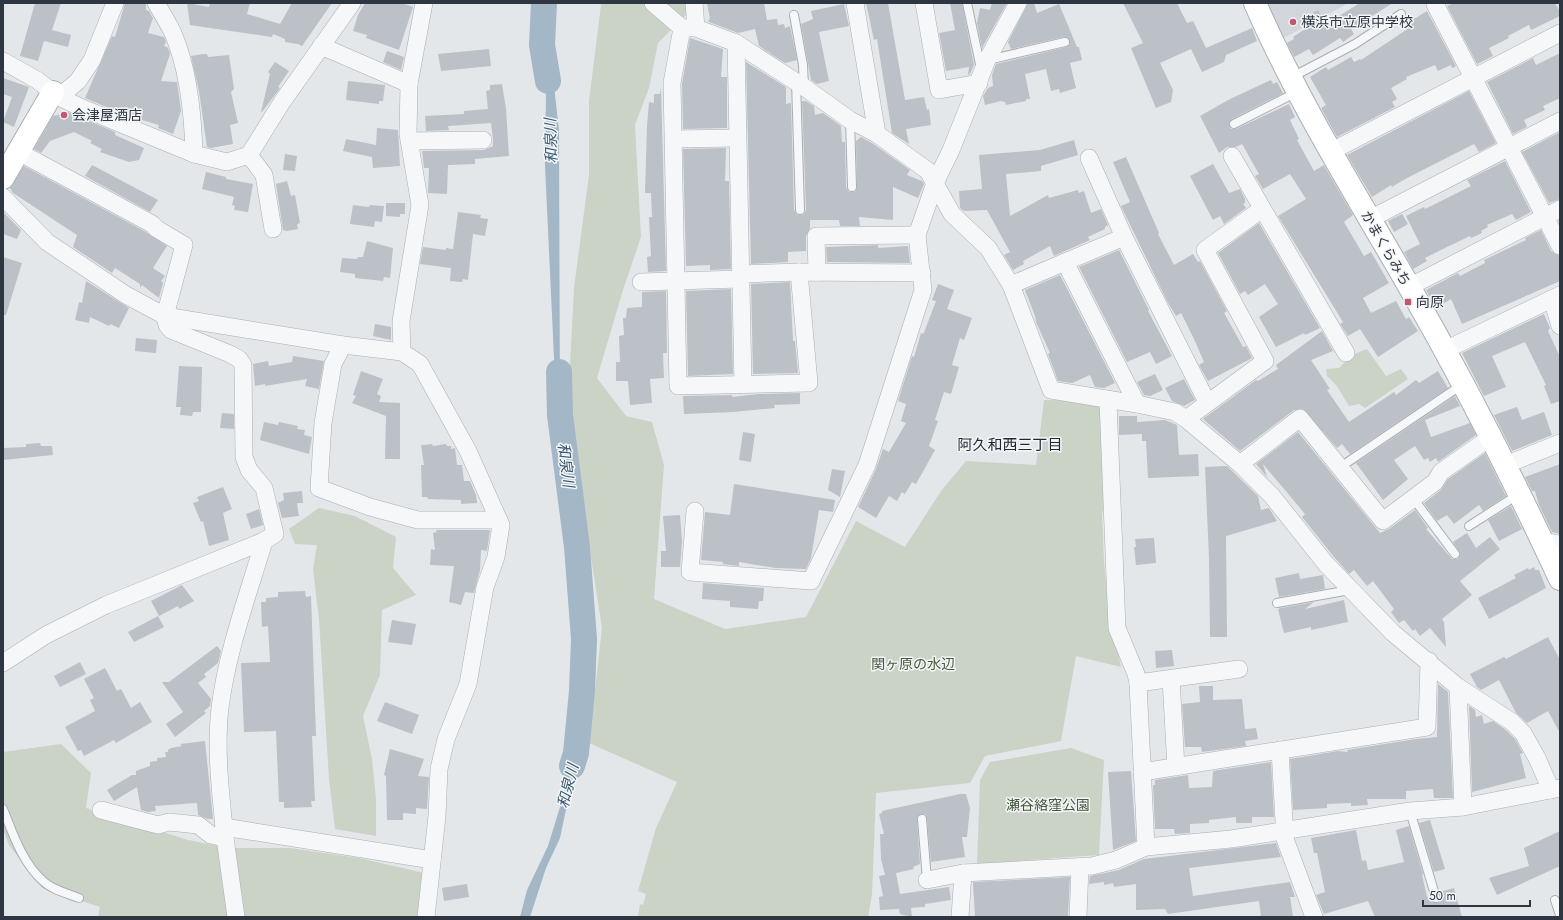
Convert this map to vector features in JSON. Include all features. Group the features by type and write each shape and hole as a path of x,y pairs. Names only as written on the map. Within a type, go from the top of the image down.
{"street":[{"path":"3,178 17,151 56,95 78,81 92,60 115,3"},
{"path":"156,3 173,33 182,59 194,131 194,154"},
{"path":"3,61 56,95 127,128 194,154 227,162 249,155 282,102 352,3"},
{"path":"402,352 401,321 420,205 410,141 409,84 424,3"},
{"path":"653,3 689,28 736,43 800,84 850,120 877,134 928,171 952,214 988,248 1011,285 1051,390 1137,404 1175,412 1186,419 1240,464 1272,496 1301,534 1350,590 1393,633 1429,661 1458,687 1512,722 1523,733 1555,789 1463,807 1410,812 1283,829 1231,838 1146,848 1116,860 1080,867 963,873 927,880"},
{"path":"694,3 689,28 672,84 678,386 809,383 798,272"},
{"path":"855,3 877,134"},
{"path":"924,3 938,90 983,72"},
{"path":"695,511 690,572 811,581 867,465 923,290 917,235 935,183 983,72 1018,3"},
{"name":"かまくらみち","path":"1255,3 1293,85 1330,152 1445,350 1519,493 1552,543 1560,579"},
{"path":"1437,3 1435,4 1560,246"},
{"path":"1330,152 1560,33"},
{"path":"736,43 743,385"},
{"path":"321,46 409,84"},
{"path":"1370,219 1560,121"},
{"path":"674,139 737,138"},
{"path":"410,141 483,140"},
{"path":"3,663 46,635 106,605 264,541 275,534 264,488 249,470 244,457 243,365 239,359 230,354 171,330 166,325 165,316 184,245 157,230 152,224 17,151"},
{"path":"249,155 264,175 273,229"},
{"path":"1232,156 1346,353"},
{"path":"1089,158 1124,237 1207,402"},
{"path":"3,197 47,242 126,295 165,316 343,345 402,352 420,364 468,451 501,525 496,557 485,587 468,684 446,739 440,769 426,917"},
{"path":"1186,419 1207,402 1265,361 1205,250 1262,209"},
{"path":"1409,287 1560,209"},
{"path":"817,272 816,236 917,235"},
{"path":"1011,285 1124,237"},
{"path":"1066,262 1137,404"},
{"path":"641,282 798,272 922,273"},
{"path":"1445,350 1556,297 1560,326"},
{"path":"343,345 333,364 324,415 319,488 370,507 418,520 498,520"},
{"path":"1108,400 1117,628 1136,674 1138,683 1146,848"},
{"path":"1240,464 1300,418 1383,521 1435,482 1441,472 1491,437"},
{"path":"1505,465 1560,444"},
{"path":"236,917 219,770 220,707 228,667 264,541"},
{"path":"1142,772 1427,727 1429,661"},
{"path":"1138,683 1239,669"},
{"path":"1170,679 1176,767"},
{"path":"1458,687 1463,807"},
{"path":"1280,750 1283,829 1285,839 1314,917"},
{"path":"101,810 158,825 169,822 198,826 211,835 225,832 432,860"},
{"path":"1078,917 1080,867"},
{"path":"960,917 963,873"}],"lane":[{"path":"967,3 983,72 1065,42"},
{"path":"1234,124 1401,14"},
{"path":"794,15 803,65 800,84 800,210"},
{"path":"850,120 852,187"},
{"path":"1339,468 1463,384"},
{"path":"1469,526 1519,493"},
{"path":"1413,498 1455,554"},
{"path":"1277,603 1350,590"},
{"path":"3,809 22,857 43,881 54,888 79,898"},
{"path":"1410,812 1436,898"},
{"path":"922,819 927,880"},
{"path":"1555,900 1560,915"}],"shaded area":[{"name":"横浜市立原中学校","path":"1263,3 1349,3 1280,40"}],"green space":[{"name":"関ヶ原の水辺","path":"600,3 687,3 686,15 658,43 649,88 635,125 641,237 623,290 597,378 626,416 652,422 664,465 654,599 725,629 806,617 856,521 905,547 941,491 966,461 1036,465 1044,400 1108,401 1111,478 1102,513 1104,562 1108,603 1121,667 1076,656 1061,741 985,756 970,783 876,793 872,895 868,917 638,917 640,904 643,905 646,894 638,891 656,828 677,782 589,743 602,628 573,442 569,383 574,288 589,175 589,101 601,5"},
{"path":"1367,349 1386,376 1401,369 1408,379 1365,408 1359,404 1349,406 1337,386 1327,376 1326,369 1339,368 1352,355"},
{"path":"319,508 355,516 396,537 393,568 416,595 382,610 380,675 363,716 372,759 376,799 376,836 335,829 329,779 319,619 313,569 317,545 295,544 289,529"},
{"path":"61,744 91,773 86,808 188,840 229,848 290,848 359,858 428,874 423,917 98,917 100,907 42,888 9,845 3,829 3,752"},
{"name":"瀬谷絡窪公園","path":"1071,748 1104,760 1099,855 977,864 980,780 990,762"}],"water":[{"path":"542,45 552,68 559,130 560,415 554,358 545,166 546,95 540,55"},
{"path":"578,732 575,767 560,838 546,868 530,917 520,917 527,890 548,846 560,807"}],"building":[{"path":"35,3 61,3 52,30 71,35 68,47 44,41 38,61 20,56"},
{"path":"125,3 146,3 146,10 149,11 153,18 148,33 164,37 166,42 164,46 169,50 170,54 161,81 177,82 181,111 173,134 158,128 159,125 125,115 85,98 112,36 115,37"},
{"path":"187,3 209,7 210,3 250,3 247,14 280,24 292,3 332,3 302,46 285,42 285,39 273,34 272,37 190,25"},
{"path":"365,3 402,3 413,7 399,50 366,38 367,35 353,31 358,15"},
{"path":"707,3 764,3 767,20 777,19 778,25 784,24 785,28 790,26 797,60 785,63 759,46 755,29 738,33 709,22 708,20 710,19"},
{"path":"866,3 888,3 905,100 924,97 927,110 929,109 931,125 906,129 909,144 892,133 877,39 874,40"},
{"path":"950,3 962,3 974,65 970,74 968,75 969,67 946,71 939,33 955,30"},
{"path":"992,3 1007,3 982,48 977,23 980,8 990,10"},
{"path":"1028,3 1034,3 1037,13 1059,4 1077,47 1079,47 1082,60 1070,63 1076,88 1060,93 1059,89 1051,91 1046,69 1025,74 1030,99 1006,105 1005,102 1001,101 985,105 983,96 988,88 993,86 992,75 996,64 1066,47 1070,44 1069,39 1064,37 1011,49 1008,42"},
{"path":"1123,3 1177,3 1187,23 1193,21 1206,48 1252,28 1257,41 1226,55 1224,62 1202,72 1191,49 1160,63 1173,90 1171,102 1156,108 1131,48 1143,43"},
{"path":"1360,3 1393,3 1351,29 1354,34 1343,42 1340,38 1313,55 1309,49 1294,57 1287,43 1305,29 1300,20 1318,10 1326,24"},
{"path":"1454,3 1555,3 1560,12 1560,16 1531,30 1529,25 1508,36 1509,38 1489,48 1493,56 1477,64 1447,6"},
{"path":"844,4 849,26 819,32 829,81 817,84 811,80 801,24 813,19 811,11"},
{"path":"1427,11 1456,66 1452,68 1451,65 1438,71 1435,65 1406,77 1407,79 1391,88 1397,99 1392,102 1395,107 1337,137 1321,108 1326,105 1310,77 1326,67 1328,70 1351,57 1354,62 1360,59 1361,60 1409,28 1406,24"},
{"path":"690,38 723,49 721,77 727,77 727,128 683,129 682,84"},
{"path":"489,49 491,66 441,71 438,54"},
{"path":"387,51 404,57 401,70 383,62"},
{"path":"1560,53 1560,98 1543,106 1545,110 1524,120 1527,127 1513,134 1487,82 1533,58 1536,65"},
{"path":"207,54 208,57 229,55 234,89 231,92 238,123 230,125 233,144 211,148 207,147 199,91 191,56"},
{"path":"275,62 289,71 278,87 280,88 261,112 270,74 268,72"},
{"path":"746,62 786,87 786,104 791,103 794,210 797,215 803,215 806,210 802,101 806,101 814,106 815,115 823,113 841,126 842,142 845,142 846,187 849,192 855,192 857,187 856,141 861,137 910,170 907,175 922,181 924,184 918,198 893,187 893,220 859,217 860,226 840,226 839,220 810,220 810,228 806,236 806,251 788,252 788,262 751,264"},
{"path":"3,78 29,87 14,127 3,122 12,97 3,94"},
{"path":"1271,80 1273,84 1277,82 1283,93 1232,119 1229,126 1231,129 1236,129 1289,104 1295,117 1290,120 1299,139 1297,140 1314,171 1324,165 1353,215 1344,222 1364,256 1371,252 1389,283 1363,298 1371,313 1396,301 1406,319 1409,317 1418,331 1378,357 1360,329 1348,336 1340,324 1343,322 1278,216 1306,199 1290,174 1263,189 1255,176 1259,174 1242,144 1236,147 1227,147 1219,153 1200,116 1230,99"},
{"path":"348,81 385,85 383,101 379,101 379,104 346,100"},
{"path":"502,84 506,109 509,156 475,159 475,164 448,165 447,194 428,193 429,168 424,168 422,151 484,150 493,146 493,139 491,123 448,126 449,130 426,131 425,116 464,114 464,111 488,109 486,91 490,90 490,85"},
{"path":"661,87 666,271 648,272 647,257 651,256 649,217 652,217 651,193 645,193 647,126 649,102 654,103 654,94 660,94"},
{"path":"1469,91 1496,143 1479,152 1474,144 1392,187 1391,185 1372,197 1347,155"},
{"path":"68,112 115,132 115,135 144,148 139,160 129,162 100,152 102,149 90,143 92,141 74,132 50,141 41,153 34,149 53,116"},
{"path":"377,128 398,130 400,166 373,168 372,157 343,151 346,139 376,145"},
{"path":"1560,132 1560,199 1549,203 1522,152"},
{"path":"1074,140 1078,155 1041,166 1041,171 1006,174 1010,216 1048,195 1049,198 1078,190 1079,193 1084,191 1091,213 1101,209 1108,225 1105,229 1088,237 1090,240 1054,256 1050,246 1023,261 1024,264 1013,270 1004,255 1010,252 987,210 964,211 960,208 959,191 982,189 979,155 1040,150"},
{"path":"726,148 725,181 729,181 731,269 710,270 710,265 686,266 683,149"},
{"path":"285,154 297,156 295,171 283,170"},
{"path":"1126,157 1159,233 1158,234 1174,265 1193,254 1198,262 1200,261 1227,311 1224,313 1243,347 1246,346 1252,358 1208,381 1199,365 1204,362 1194,339 1181,313 1176,316 1167,301 1121,206 1130,202 1113,162"},
{"path":"1505,161 1531,212 1516,220 1512,214 1487,225 1488,227 1481,231 1482,233 1471,238 1470,236 1425,258 1427,261 1413,269 1404,252 1420,244 1406,216 1424,207 1425,209 1471,186 1467,180"},
{"path":"1213,164 1229,193 1240,189 1245,199 1245,203 1243,204 1246,208 1224,224 1220,216 1213,220 1190,176"},
{"path":"92,165 158,200 150,212 85,176"},
{"path":"24,166 146,232 167,246 153,268 165,276 161,281 163,283 159,298 142,285 140,288 140,284 115,268 112,273 73,247 77,235 13,193 10,188"},
{"path":"206,172 226,177 226,179 253,184 248,212 234,210 235,206 232,205 234,197 202,189"},
{"path":"287,181 291,196 295,195 300,223 297,224 298,229 287,231 283,230 276,184"},
{"path":"386,203 405,203 405,214 400,214 400,217 386,216"},
{"path":"353,205 369,207 370,205 384,206 382,222 375,221 374,227 350,224"},
{"path":"3,212 21,230 17,239 3,234"},
{"path":"458,212 481,215 480,218 488,219 485,236 473,234 468,280 463,279 462,282 450,281 451,268 420,264 423,247 446,250 446,248 453,249"},
{"path":"1402,214 1408,224 1394,232 1388,221"},
{"path":"1259,223 1320,328 1305,335 1304,333 1276,347 1259,317 1278,304 1265,284 1248,295 1245,291 1240,294 1218,253"},
{"path":"1541,230 1551,251 1560,256 1560,281 1462,324 1451,299 1436,308 1426,290 1458,273 1460,276 1485,263 1484,260 1526,240 1525,238"},
{"path":"367,241 393,248 390,278 384,277 383,281 355,278 355,274 340,272 342,258 357,259 358,257 363,257"},
{"path":"878,245 878,248 908,246 910,263 827,262 826,247"},
{"path":"1119,250 1149,310 1148,311 1172,356 1156,364 1150,352 1127,362 1079,267"},
{"path":"3,257 22,263 6,315 3,315"},
{"path":"1060,275 1115,383 1104,388 1095,387 1090,375 1072,383 1058,381 1048,354 1050,353 1036,322 1025,290"},
{"path":"86,281 129,308 119,328 110,324 109,326 90,317 89,323 75,320 79,302 82,303"},
{"path":"790,282 793,341 795,341 798,373 753,374 751,284"},
{"path":"938,284 954,290 947,309 972,318 964,340 960,338 952,365 959,367 951,394 944,392 935,420 938,421 929,446 935,450 916,484 912,482 905,494 902,492 897,501 889,496 876,518 858,507 876,469 883,449 889,452 906,423 901,421 906,404 898,401 912,356 914,357 921,333 923,334 925,330 936,301 932,300"},
{"path":"731,289 733,374 688,376 686,291"},
{"path":"666,291 667,353 663,353 664,378 650,379 652,403 630,405 628,381 616,381 616,362 620,362 619,336 624,335 623,318 626,318 627,308 642,307 642,292"},
{"path":"1544,314 1550,328 1548,331 1560,357 1560,401 1551,404 1544,386 1546,385 1525,342 1492,356 1506,387 1484,396 1462,353"},
{"path":"375,324 391,327 391,340 373,336"},
{"path":"1322,331 1333,351 1311,360 1330,389 1327,390 1349,422 1394,392 1396,395 1416,380 1419,383 1438,371 1448,388 1350,454 1342,444 1337,448 1303,409 1294,410 1240,451 1203,419 1256,380 1258,381 1278,369 1276,365"},
{"path":"136,338 157,340 156,353 135,351"},
{"path":"293,356 324,361 319,389 305,386 307,379 265,386 265,384 255,386 253,364 268,361 269,366 292,362"},
{"path":"179,366 202,367 201,412 193,412 192,416 180,415 181,407 176,407"},
{"path":"361,371 383,379 377,394 381,396 379,402 400,403 400,459 385,459 386,416 352,403 356,396 353,395"},
{"path":"1155,374 1163,390 1150,396 1144,395 1137,382"},
{"path":"1184,379 1195,400 1184,406 1172,401 1165,388"},
{"path":"800,393 800,404 774,405 775,408 733,412 684,414 683,396 732,395 732,397 758,394"},
{"path":"1455,396 1460,406 1425,420 1431,437 1470,423 1476,435 1438,462 1436,458 1430,462 1428,458 1424,460 1415,446 1394,460 1408,479 1383,500 1356,463"},
{"path":"1517,407 1522,420 1544,412 1552,435 1512,451 1494,415"},
{"path":"222,413 234,414 234,429 220,428"},
{"path":"1119,416 1137,416 1137,422 1165,420 1177,425 1179,455 1198,454 1199,476 1148,478 1146,441 1142,441 1142,434 1119,435"},
{"path":"264,422 278,425 279,422 298,426 297,429 305,430 304,435 312,437 309,454 260,440"},
{"path":"743,432 755,434 751,462 739,460"},
{"path":"1298,432 1380,533 1389,529 1415,510 1428,528 1426,529 1452,559 1458,559 1460,554 1453,542 1467,533 1476,548 1490,537 1500,549 1460,581 1472,595 1442,619 1444,622 1446,647 1430,628 1420,636 1415,629 1413,631 1404,620 1399,623 1391,612 1394,609 1373,581 1367,586 1354,570 1349,574 1302,517 1305,514 1263,464 1267,477 1256,464"},
{"path":"40,443 41,446 52,446 53,455 3,460 3,448 26,447 26,444"},
{"path":"432,444 433,446 446,444 447,446 451,446 451,449 455,448 457,465 462,465 464,481 470,481 476,495 477,503 461,504 461,500 428,499 427,497 422,497 421,465 424,465 421,445"},
{"path":"1485,453 1506,496 1483,511 1479,505 1454,524 1447,515 1437,521 1424,503 1441,490 1448,479"},
{"path":"1560,464 1560,534 1552,532 1539,505 1535,491 1532,491 1525,477"},
{"path":"1227,466 1258,496 1261,510 1269,508 1277,521 1226,536 1227,637 1210,637 1209,558 1205,467"},
{"path":"832,469 845,471 840,497 828,490"},
{"path":"734,484 835,500 833,512 819,510 811,558 806,569 775,568 739,562 739,566 723,564 723,562 701,560 705,512 730,515"},
{"path":"223,487 232,509 223,513 229,540 209,546 203,521 201,522 193,503 199,501 197,497"},
{"path":"302,491 303,503 297,503 299,516 282,518 278,503 284,500 283,493"},
{"path":"1511,506 1522,529 1499,541 1488,520"},
{"path":"259,509 263,525 251,529 246,514"},
{"path":"680,515 682,542 680,567 661,567 661,551 666,551 663,516"},
{"path":"436,530 490,530 487,551 481,550 480,570 474,593 465,592 461,605 449,602 454,566 430,565 431,549 435,550 433,533 437,532"},
{"path":"1154,538 1156,563 1136,565 1134,547 1136,547 1135,539"},
{"path":"1534,567 1535,570 1539,570 1546,588 1489,619 1478,598 1516,578 1514,575 1528,568 1529,570"},
{"path":"1299,573 1300,579 1323,575 1325,589 1279,597 1275,578"},
{"path":"703,583 764,588 763,601 759,601 758,609 730,607 730,601 702,599"},
{"path":"182,585 194,601 179,609 178,606 159,616 151,601"},
{"path":"305,591 306,597 311,596 316,736 312,736 315,801 311,801 312,807 284,808 284,802 279,802 276,731 244,732 241,663 270,662 268,626 262,627 261,602 266,602 266,598 278,597 278,592"},
{"path":"1344,600 1348,622 1311,630 1311,627 1284,633 1278,609 1314,602 1305,609"},
{"path":"158,616 164,627 134,642 128,632"},
{"path":"392,620 416,624 412,645 388,642"},
{"path":"1548,637 1560,660 1560,733 1548,711 1527,723 1516,713 1499,680 1481,690 1477,687 1470,674 1504,657 1506,659"},
{"path":"217,646 221,651 218,663 204,674 206,677 198,683 211,699 210,706 204,711 206,713 175,737 166,724 183,712 162,682 169,682"},
{"path":"1172,650 1174,666 1156,668 1155,651"},
{"path":"80,662 86,674 60,687 54,676"},
{"path":"105,668 117,691 121,689 131,708 140,702 152,722 116,743 114,740 84,756 81,750 78,751 65,727 95,711 90,700 94,698 84,679"},
{"path":"1438,684 1448,692 1453,798 1434,798 1433,789 1406,791 1406,799 1367,799 1368,805 1351,806 1351,803 1327,804 1327,808 1293,810 1290,759 1338,751 1348,752 1347,750 1437,737"},
{"path":"1199,686 1213,686 1213,700 1242,699 1245,729 1256,728 1258,739 1245,741 1246,746 1202,752 1201,747 1185,747 1182,704 1200,702"},
{"path":"385,702 419,715 412,734 377,721"},
{"path":"1469,706 1475,710 1476,717 1482,715 1484,724 1493,721 1506,730 1515,739 1523,753 1520,754 1526,778 1472,792"},
{"path":"205,741 213,819 207,819 198,815 197,803 155,806 156,811 148,812 141,810 137,787 114,801 107,790 132,775 136,775 136,771 150,766 150,762 157,761 157,758 166,757 165,752 168,752 171,748 182,746 180,744"},
{"path":"390,749 424,759 418,776 429,777 427,809 416,808 416,814 403,813 403,820 387,820 386,776 384,775"},
{"path":"1271,762 1274,817 1252,817 1252,823 1236,823 1236,817 1209,820 1209,823 1190,824 1190,833 1175,834 1174,829 1155,829 1153,785 1155,785 1155,780 1188,775 1189,788 1212,787 1213,771"},
{"path":"1131,771 1136,841 1113,850 1108,772"},
{"path":"966,794 970,808 967,837 962,837 965,857 931,862 927,819 925,814 921,814 917,819 920,864 913,867 914,869 896,873 900,894 949,887 951,900 925,904 925,907 911,908 912,917 900,914 899,909 880,910 879,897 883,896 879,876 885,875 881,859 880,834 884,834 879,814 882,813 882,811"},
{"path":"1430,820 1445,869 1434,872 1419,823"},
{"path":"1409,826 1423,874 1427,897 1430,896 1433,902 1438,903 1441,899 1440,892 1454,888 1462,917 1375,917 1368,901 1324,914 1316,895 1325,892 1317,853 1314,853 1311,838 1356,830 1362,861 1366,860 1368,870 1404,862 1396,830"},
{"path":"1560,831 1560,866 1497,895 1489,878 1529,866 1524,848"},
{"path":"1276,843 1281,857 1189,868 1193,896 1290,882 1295,897 1290,897 1293,917 1261,917 1259,901 1168,914 1165,909 1136,910 1136,884 1114,887 1113,883 1104,885 1104,882 1089,884 1090,876 1119,870 1144,859"},
{"path":"1070,877 1068,917 975,917 973,882"},
{"path":"467,884 469,897 444,901 442,888"}],"waterway":[{"name":"和泉川","path":"544,3 542,45 548,81"},
{"name":"和泉川","path":"559,372 560,415 577,547 584,639 582,691 576,753 572,766"}],"place":[{"name":"横浜市立原中学校","path":"1293,22"},
{"name":"会津屋酒店","path":"64,115"},
{"name":"向原","path":"1408,302"}],"district":[{"name":"阿久和西三丁目","path":"1010,445"}]}
